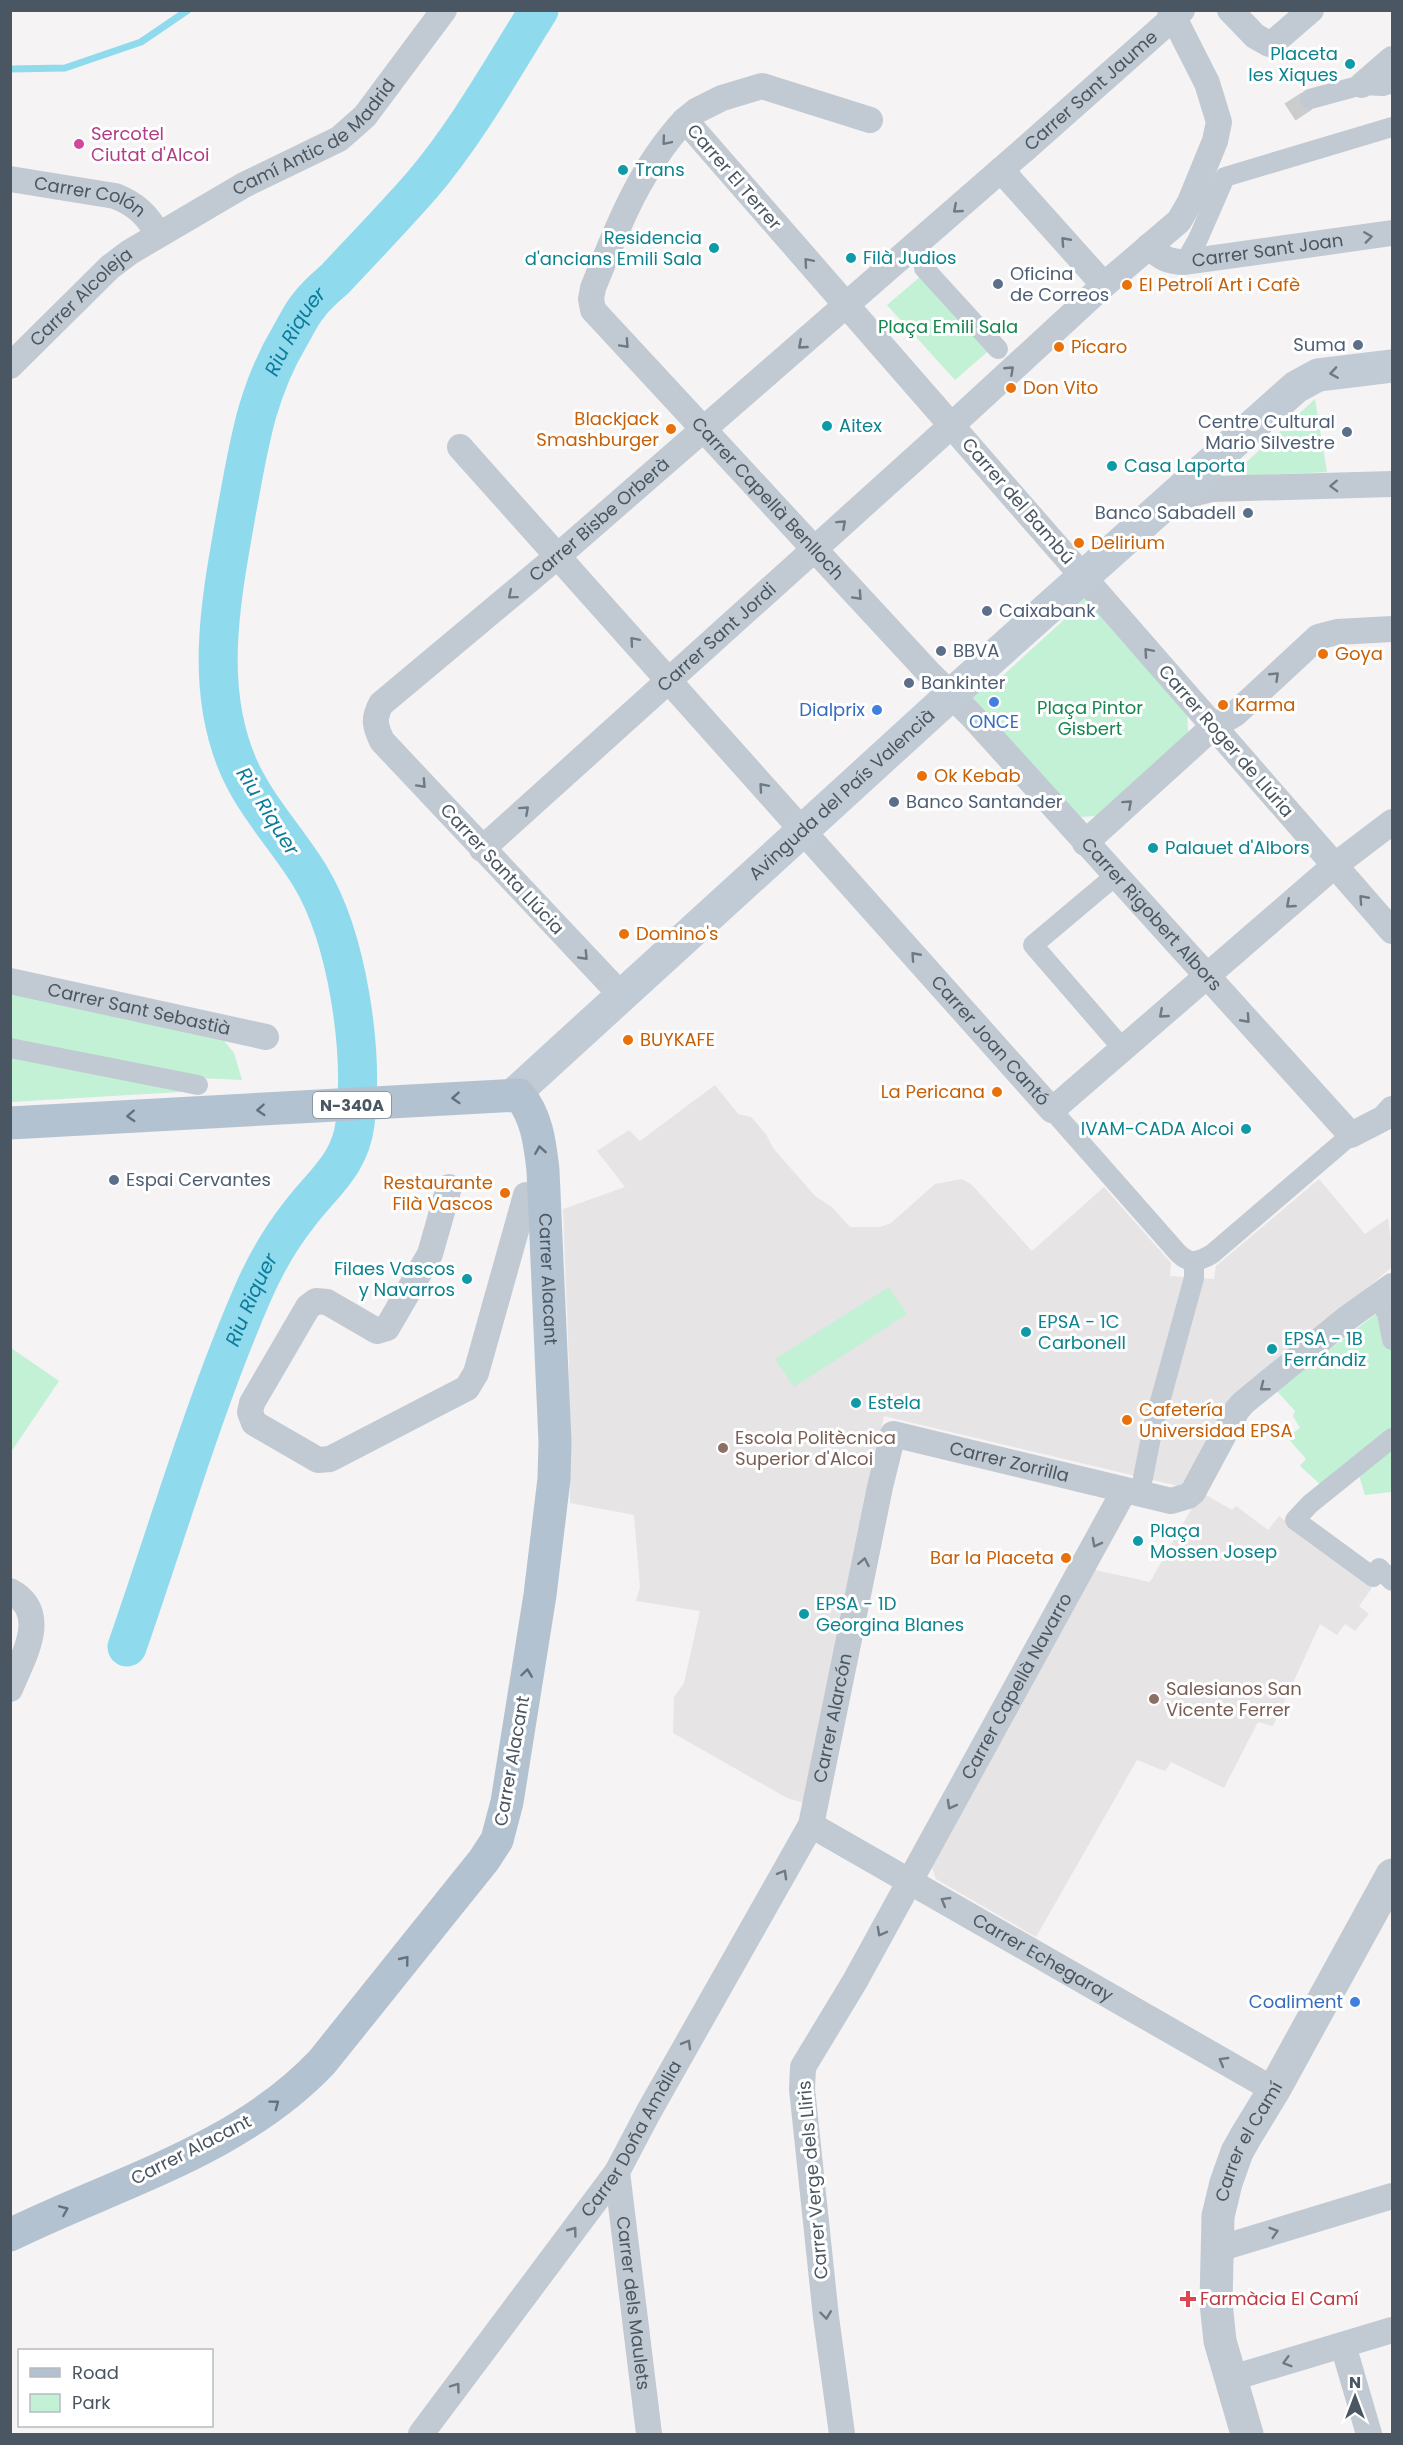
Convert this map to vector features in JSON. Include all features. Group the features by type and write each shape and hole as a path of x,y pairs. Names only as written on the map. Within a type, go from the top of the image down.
{"main road":[{"name":"Avinguda del País Valencià","path":"523,1105 545,1066 951,694 1296,387 1318,375 1392,366"},
{"name":"N-340A","path":"194,1099 523,1105"},
{"path":"10,1123 194,1099"},
{"name":"Carrer Alacant","path":"10,2235 202,2148 246,2125 291,2091 329,2053 471,1879 497,1840 509,1791 551,1510 555,1442 545,1194 540,1148 523,1105"}],"street":[{"name":"Camí Antic de Madrid","path":"158,234 244,185 349,132 365,116 444,10"},
{"path":"1104,285 1001,170 847,306 952,425 1104,285 1173,227 1185,213 1218,133 1217,113 1207,84 1170,10"},
{"name":"Carrer Sant Jaume","path":"1001,170 1182,10"},
{"path":"1230,10 1255,36 1269,44 1311,10"},
{"path":"1362,85 1392,59"},
{"path":"1310,99 1362,85 1392,84"},
{"path":"685,120 715,101 737,92 762,86 870,120"},
{"name":"Carrer El Terrer","path":"591,299 593,288 642,177 659,150 685,120 847,306"},
{"path":"1185,262 1198,239 1225,177 1392,127"},
{"name":"Carrer Colón","path":"10,179 115,196 142,211 158,234"},
{"name":"Carrer Sant Joan","path":"1149,246 1161,258 1170,262 1185,262 1392,233"},
{"name":"Carrer Alcoleja","path":"10,366 110,267 158,234"},
{"path":"924,268 998,349"},
{"name":"Carrer Capellà Benlloch","path":"591,299 593,309 598,316 951,694"},
{"name":"Carrer Bisbe Orberà","path":"382,741 375,726 374,716 381,704 559,555 847,306"},
{"name":"Carrer Sant Jordi","path":"482,849 952,425"},
{"name":"Carrer del Bambú","path":"952,425 1083,577"},
{"name":"Carrer Joan Cantó","path":"460,447 1186,1258"},
{"name":"Avinguda del País Valencià","path":"1172,499 1212,489 1392,484"},
{"name":"Carrer Roger de Llúria","path":"1083,577 1392,931"},
{"path":"1085,843 1214,726 1235,714 1293,658 1324,634 1392,629"},
{"name":"Carrer Rigobert Albors","path":"951,694 1351,1135"},
{"name":"Carrer Santa Llúcia","path":"382,741 622,996"},
{"path":"1052,1110 1334,866 1392,822"},
{"path":"1115,876 1033,945 1123,1049"},
{"name":"Carrer Sant Sebastià","path":"10,981 266,1037"},
{"path":"10,1048 194,1099"},
{"path":"1133,1484 1153,1427 1194,1278 1186,1258 1212,1254 1351,1135 1390,1114"},
{"path":"449,1187 430,1254 387,1328 377,1330 327,1302 316,1301 308,1307 252,1403 250,1412 254,1423 318,1460 330,1459 467,1388 476,1373 526,1195 545,1194"},
{"path":"1384,1291 1392,1340"},
{"name":"Carrer Zorrilla","path":"893,1434 1133,1484 1171,1502 1193,1492 1237,1410 1243,1403 1384,1291"},
{"name":"Carrer Alarcón","path":"811,1825 877,1498 893,1434"},
{"path":"1392,1438 1310,1504 1294,1520 1373,1577 1379,1568 1392,1581"},
{"name":"Carrer Capellà Navarro","path":"909,1881 1133,1484"},
{"path":"10,1591 28,1605 32,1614 32,1626 29,1641 10,1689"},
{"name":"Carrer Echegaray","path":"811,1825 1274,2090"},
{"name":"Carrer Doña Amàlia","path":"422,2434 617,2172 811,1825"},
{"name":"Carrer el Camí","path":"1247,2434 1220,2341 1216,2303 1218,2216 1234,2161 1246,2136 1274,2090 1392,1875"},
{"name":"Carrer Verge dels Lliris","path":"842,2434 826,2318 802,2089 804,2067 855,1981 909,1881"},
{"name":"Carrer dels Maulets","path":"617,2172 649,2434"},
{"path":"1218,2249 1392,2196"},
{"path":"1232,2378 1392,2330"},
{"path":"1343,2345 1369,2434"}],"shaded area":[{"name":"Escola Politècnica Superior d'Alcoi","path":"715,1085 738,1114 751,1117 766,1134 773,1148 815,1196 832,1207 850,1227 880,1227 891,1223 935,1184 962,1179 972,1185 1032,1251 1104,1187 1171,1263 1170,1276 1214,1279 1216,1266 1319,1179 1365,1234 1388,1218 1392,1249 1392,1267 1280,1362 1191,1481 1178,1486 884,1416 805,1801 801,1802 787,1798 673,1733 674,1697 684,1683 700,1611 636,1601 640,1587 634,1515 570,1503 569,1365 563,1209 625,1187 597,1151 629,1130 640,1141"},
{"name":"Salesianos San Vicente Ferrer","path":"1201,1492 1232,1510 1236,1506 1268,1530 1279,1516 1372,1588 1359,1606 1369,1614 1355,1631 1345,1624 1337,1635 1320,1624 1273,1726 1258,1722 1224,1788 1171,1762 1165,1771 1137,1760 1036,1937 936,1879 932,1867 1095,1570 1150,1582"}],"green space":[{"name":"Plaça Emili Sala","path":"934,265 1001,340 955,380 887,305"},
{"path":"1315,399 1327,472 1241,476 1239,469"},
{"name":"Plaça Pintor Gisbert","path":"1085,598 1187,712 1188,732 1096,816 1078,817 973,705 972,697 983,685 987,690 1077,608 1073,602"},
{"path":"10,991 224,1041 234,1053 242,1080 199,1078 197,1091 11,1102"},
{"path":"889,1287 907,1314 794,1387 775,1359"},
{"path":"1392,1302 1392,1508 1391,1492 1365,1495 1355,1462 1320,1484 1300,1466 1306,1459 1287,1437 1300,1428 1293,1416 1295,1411 1276,1390"},
{"path":"11,1348 59,1381 11,1452"}],"waterway":[{"path":"10,69 65,68 141,42 188,10"},
{"name":"Riu Riquer","path":"127,1647 202,1425 252,1295 285,1234 341,1163 352,1138 355,1124 357,1095 355,1031 343,963 334,931 310,876 247,784 228,738 221,706 218,674 221,607 255,420 278,357 304,312 401,209 438,165 484,100 539,10"}],"tunnel":[{"path":"1290,112 1310,99"}],"place":[{"name":"Placeta les Xiques","path":"1350,64"},
{"name":"Sercotel Ciutat d'Alcoi","path":"79,144"},
{"name":"Trans","path":"623,170"},
{"name":"Residencia d'ancians Emili Sala","path":"714,248"},
{"name":"Filà Judios","path":"851,258"},
{"name":"Oficina de Correos","path":"998,284"},
{"name":"El Petrolí Art i Cafè","path":"1127,285"},
{"name":"Suma","path":"1358,345"},
{"name":"Pícaro","path":"1059,347"},
{"name":"Don Vito","path":"1011,388"},
{"name":"Aitex","path":"827,426"},
{"name":"Blackjack Smashburger","path":"671,429"},
{"name":"Centre Cultural Mario Silvestre","path":"1347,432"},
{"name":"Casa Laporta","path":"1112,466"},
{"name":"Banco Sabadell","path":"1248,513"},
{"name":"Delirium","path":"1079,543"},
{"name":"Caixabank","path":"987,611"},
{"name":"BBVA","path":"941,651"},
{"name":"Goya","path":"1323,654"},
{"name":"Bankinter","path":"909,683"},
{"name":"ONCE","path":"994,702"},
{"name":"Karma","path":"1223,705"},
{"name":"Dialprix","path":"877,710"},
{"name":"Ok Kebab","path":"922,776"},
{"name":"Banco Santander","path":"894,802"},
{"name":"Palauet d'Albors","path":"1153,848"},
{"name":"Domino's","path":"624,934"},
{"name":"BUYKAFE","path":"628,1040"},
{"name":"La Pericana","path":"997,1092"},
{"name":"IVAM-CADA Alcoi","path":"1246,1129"},
{"name":"Espai Cervantes","path":"114,1180"},
{"name":"Restaurante Filà Vascos","path":"505,1193"},
{"name":"Filaes Vascos y Navarros","path":"467,1279"},
{"name":"EPSA - 1C Carbonell","path":"1026,1332"},
{"name":"EPSA - 1B Ferrándiz","path":"1272,1349"},
{"name":"Estela","path":"856,1403"},
{"name":"Cafetería Universidad EPSA","path":"1127,1420"},
{"name":"Escola Politècnica Superior d'Alcoi","path":"723,1448"},
{"name":"Plaça Mossen Josep","path":"1138,1541"},
{"name":"Bar la Placeta","path":"1066,1558"},
{"name":"EPSA - 1D Georgina Blanes","path":"804,1614"},
{"name":"Salesianos San Vicente Ferrer","path":"1154,1699"},
{"name":"Coaliment","path":"1355,2002"},
{"name":"Farmàcia El Camí","path":"1188,2299"}]}
